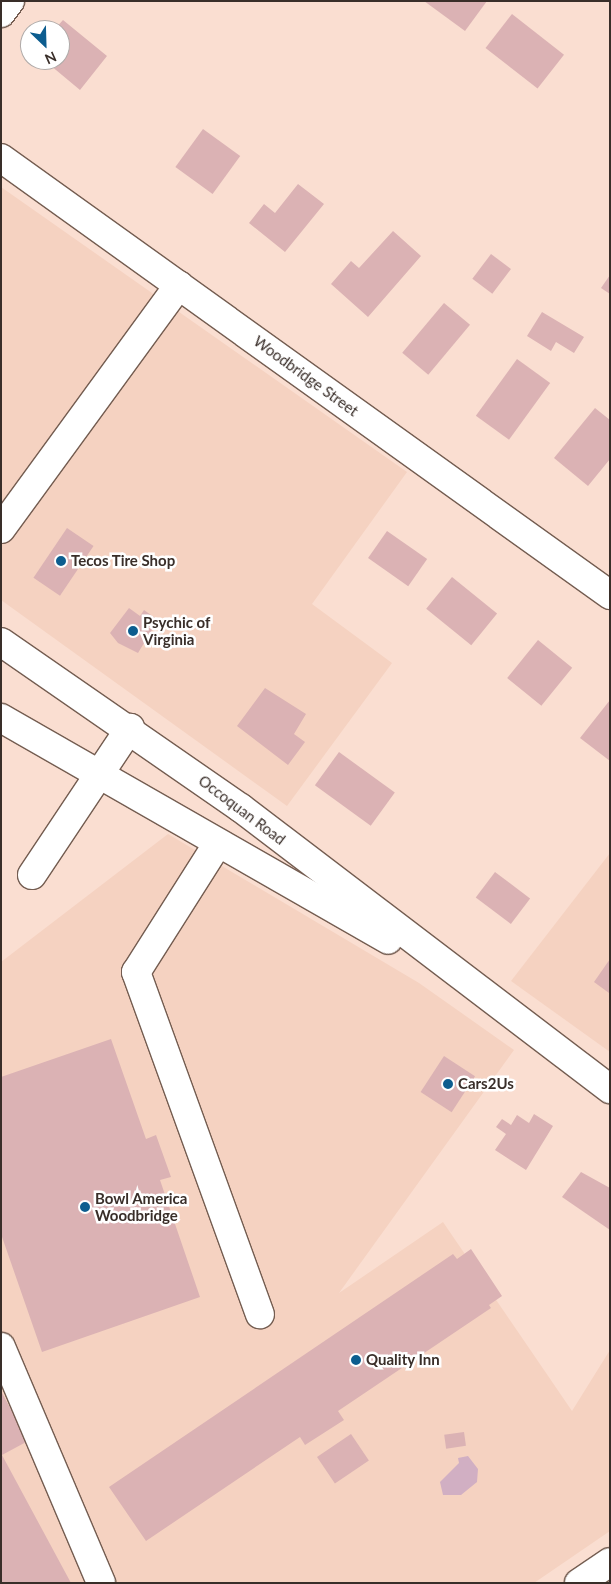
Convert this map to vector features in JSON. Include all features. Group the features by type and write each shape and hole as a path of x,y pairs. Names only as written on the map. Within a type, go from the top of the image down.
{"main road":[{"path":"1,13 10,1"},
{"name":"Woodbridge Street","path":"1,158 610,595"},
{"path":"1,529 180,285"},
{"name":"Occoquan Road","path":"1,642 130,728 474,989 610,1089"},
{"name":"Occoquan Road","path":"1,718 474,989"},
{"path":"32,875 130,728"},
{"path":"218,843 136,972 260,1314"},
{"path":"1,1347 101,1583"},
{"path":"579,1583 610,1562"}],"shaded area":[{"path":"1,187 407,472 312,604 392,663 287,806 1,600"},
{"path":"168,834 419,983 514,1050 339,1293 443,1222 572,1411 610,1350 610,1531 534,1583 1,1583 1,962"},
{"path":"610,853 610,1052 511,981"},
{"path":"468,1456 478,1469 477,1482 461,1495 443,1495 440,1482 459,1463 458,1458"}],"building":[{"path":"424,1 487,1 465,31"},
{"path":"512,14 564,55 538,89 486,48"},
{"path":"70,26 107,56 80,90 56,70 70,70"},
{"path":"203,129 240,156 213,194 175,167"},
{"path":"298,184 324,204 285,252 249,223 264,204 275,213"},
{"path":"393,231 421,256 368,317 331,284 351,261 359,268"},
{"path":"491,254 511,269 492,294 472,279"},
{"path":"610,275 610,294 601,288"},
{"path":"444,303 470,325 428,375 402,353"},
{"path":"542,312 584,337 574,353 556,342 551,351 527,336"},
{"path":"517,359 550,383 509,440 476,416"},
{"path":"595,408 610,420 610,459 588,486 554,458"},
{"name":"Tecos Tire Shop","path":"67,528 94,546 60,596 33,578"},
{"path":"387,531 427,559 408,586 368,558"},
{"path":"452,577 497,614 471,645 426,609"},
{"name":"Psychic of Virginia","path":"129,608 140,616 144,610 158,620 138,653 118,643 110,633"},
{"path":"538,640 572,668 541,706 507,678"},
{"path":"265,688 306,714 294,734 305,742 288,765 237,726"},
{"path":"610,700 610,761 580,738"},
{"path":"339,752 395,793 371,826 315,785"},
{"path":"495,872 530,898 511,924 476,898"},
{"path":"610,959 610,991 609,993 594,982"},
{"name":"Bowl America Woodbridge","path":"111,1039 146,1139 156,1135 171,1177 160,1180 200,1297 42,1352 1,1234 1,1077"},
{"name":"Cars2Us","path":"444,1056 475,1076 452,1112 421,1092"},
{"path":"534,1114 553,1126 526,1170 495,1150 506,1134 496,1127 502,1119 511,1125 517,1115 529,1123"},
{"path":"581,1172 610,1188 610,1230 562,1197"},
{"name":"Quality Inn","path":"471,1249 502,1296 489,1305 491,1308 338,1411 344,1420 305,1445 300,1437 146,1541 109,1487 453,1254 457,1259"},
{"path":"1,1391 28,1441 2,1455 71,1583 1,1583"},
{"path":"464,1432 466,1446 446,1449 444,1435"},
{"path":"351,1434 369,1461 335,1483 317,1457"}],"place":[{"name":"Tecos Tire Shop","path":"61,561"},
{"name":"Psychic of Virginia","path":"133,631"},
{"name":"Cars2Us","path":"448,1084"},
{"name":"Bowl America Woodbridge","path":"85,1207"},
{"name":"Quality Inn","path":"356,1360"}]}
